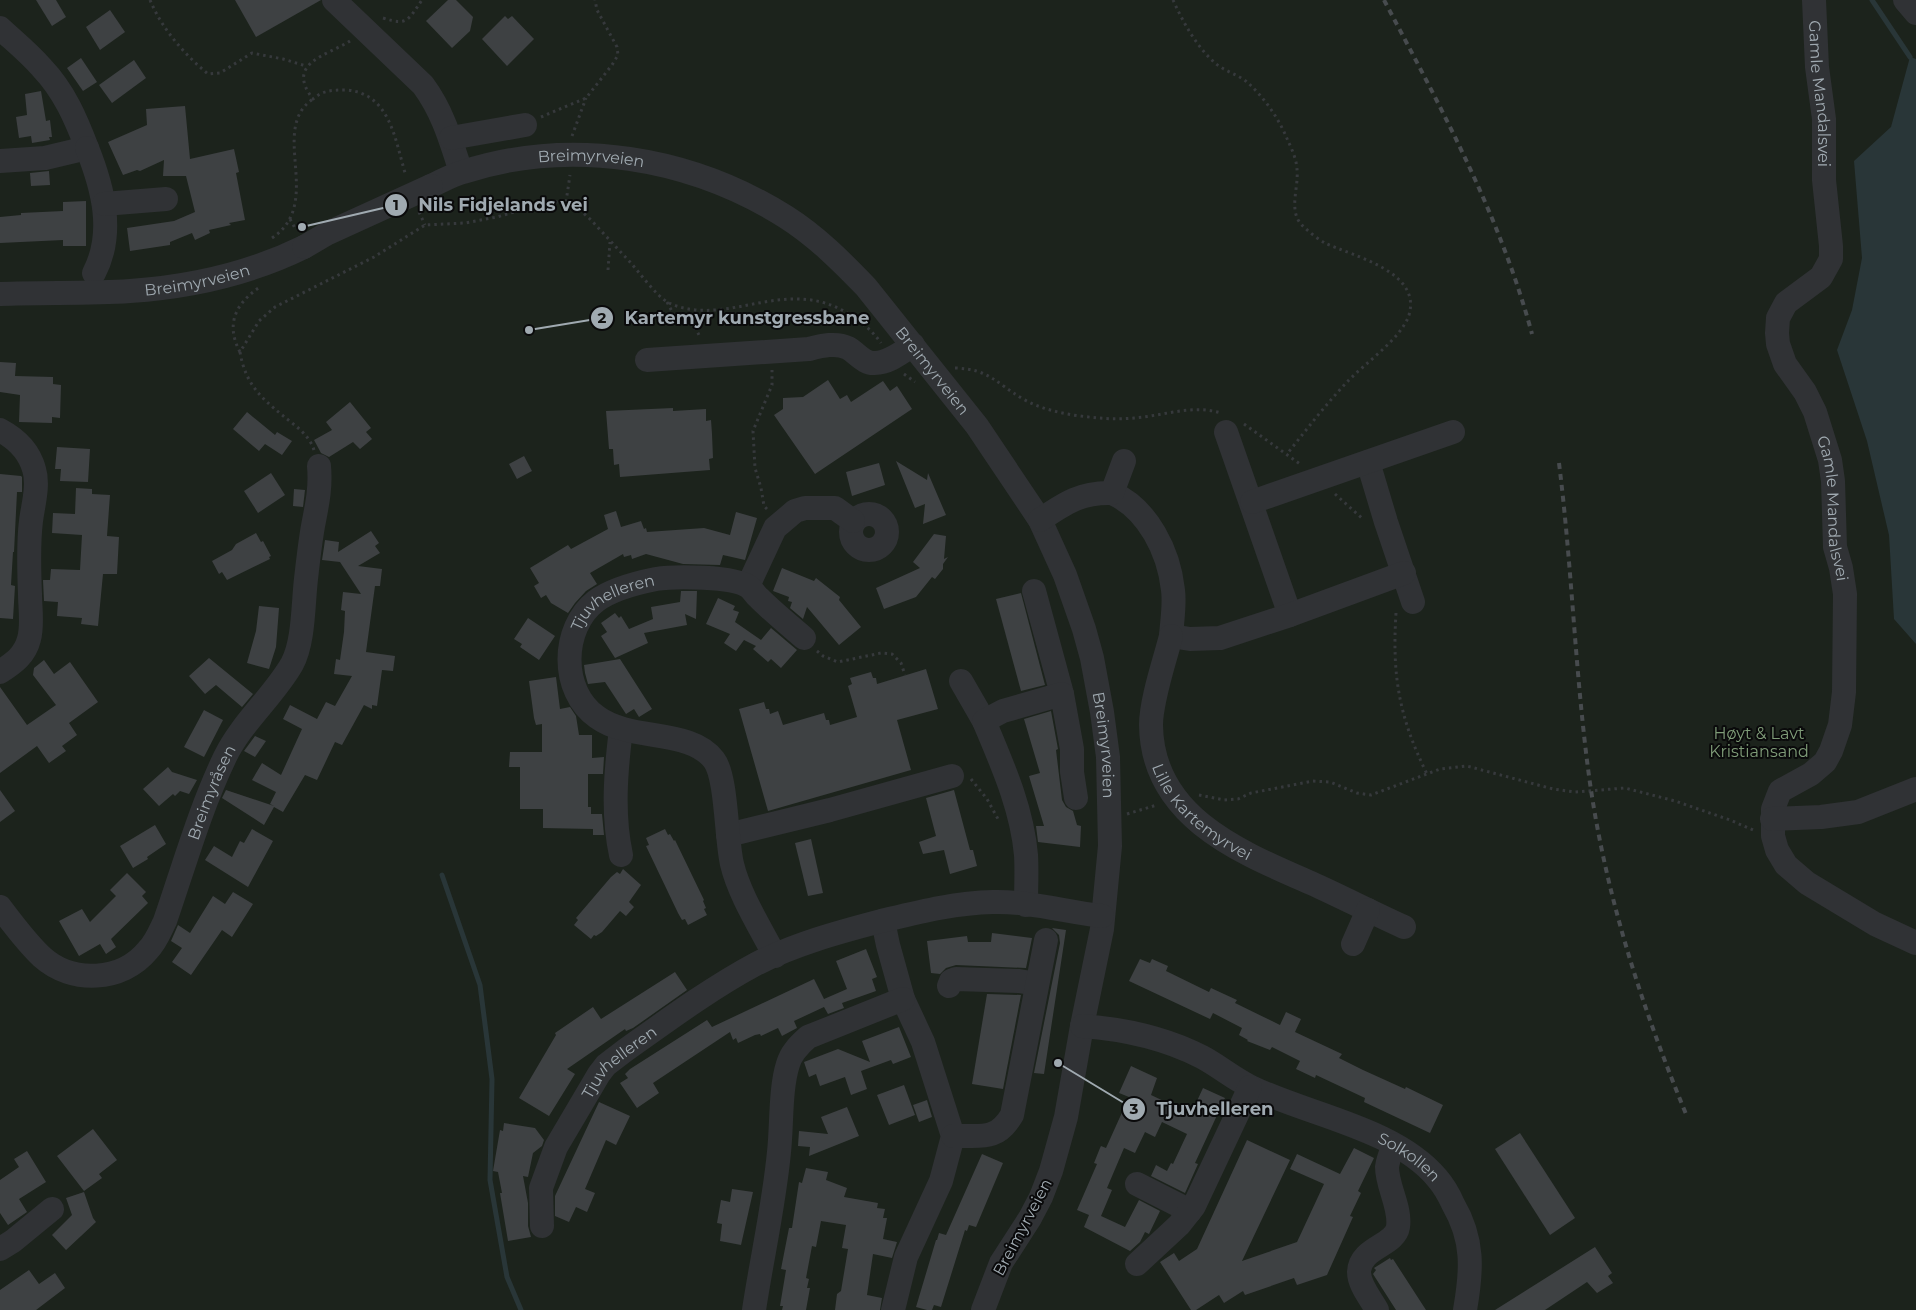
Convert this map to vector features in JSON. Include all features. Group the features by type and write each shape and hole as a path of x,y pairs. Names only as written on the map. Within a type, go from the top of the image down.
{"street":[{"path":"334,0 423,85 434,100 451,138 461,172"},
{"name":"Gamle Mandalsvei","path":"1772,827 1775,800 1780,791 1811,774 1825,762 1831,751 1840,725 1844,692 1845,594 1835,547 1833,481 1830,460 1815,412 1805,392 1785,364 1776,333 1778,318 1786,304 1821,278 1830,260 1831,246 1824,180 1824,119 1817,67 1814,0"},
{"path":"1905,0 1916,13"},
{"path":"0,28 42,68 60,91 79,124 98,176 104,204 105,240 94,274"},
{"path":"451,138 525,125"},
{"path":"0,161 45,158 87,148"},
{"name":"Breimyrveien","path":"0,294 121,292 193,283 254,268 278,260 328,233 461,172 521,158 554,155 630,159 681,169 706,177 737,190 787,218 809,234 860,281 977,426 1040,520 1065,575 1092,658 1102,712 1110,818 1107,880 1099,944 1066,1117 1041,1198 1001,1262 983,1310"},
{"path":"104,204 166,199"},
{"path":"647,360 809,349 829,345 846,347 866,362 875,363 891,359 913,345"},
{"path":"0,430 13,437 24,449 35,469 36,490 30,523 31,622 29,638 25,650 18,659 0,672"},
{"path":"1226,432 1290,615"},
{"path":"1252,502 1454,432"},
{"path":"1040,520 1079,497 1112,493 1124,461"},
{"path":"1368,462 1413,602"},
{"name":"Breimyråsen","path":"0,907 43,957 68,972 86,976 114,973 137,961 148,951 158,936 165,920 208,798 226,754 237,736 284,676 295,656 321,484 319,466"},
{"name":"Lille Kartemyrvei","path":"1112,493 1125,500 1141,514 1157,537 1165,556 1174,593 1171,636 1151,724 1155,757 1174,796 1202,825 1235,848 1404,928"},
{"path":"804,638 748,586 763,556 769,538 780,522 795,511 805,508 844,515"},
{"path":"1171,636 1190,639 1220,638 1290,615 1404,573"},
{"name":"Tjuvhelleren","path":"748,586 710,578 695,577 656,580 606,595 586,611 578,624 570,650 570,672 572,681 585,705 594,716 621,729 644,735 686,741 698,746 715,761 721,773 735,875 775,956"},
{"path":"1034,590 1062,694 1072,749 1072,772 1076,798"},
{"path":"961,681 984,721 1008,781 1022,826 1026,856 1026,905"},
{"path":"984,721 1003,711 1062,694"},
{"path":"621,729 617,764 616,810 621,855"},
{"path":"728,834 830,810 952,776"},
{"path":"1916,788 1858,812 1772,827 1777,850 1786,865 1807,883 1875,924 1916,943"},
{"name":"Tjuvhelleren","path":"542,1226 540,1188 556,1148 587,1092 606,1065 650,1033 756,964 824,937 912,912 943,907 993,902 1102,916"},
{"path":"1353,944 1368,910"},
{"path":"883,921 903,999 923,1042 953,1136 941,1181 906,1257 893,1310"},
{"path":"953,1136 987,1136 999,1132 1012,1115 1046,940"},
{"path":"949,986 951,981 956,979 1019,981 1037,984"},
{"path":"754,1310 773,1198 785,1078 790,1058 799,1045 808,1038 903,999"},
{"name":"Solkollen","path":"1082,1026 1120,1030 1169,1043 1201,1057 1250,1087 1360,1129 1394,1145 1424,1166 1437,1178 1447,1192 1466,1230 1471,1264 1470,1286 1465,1310"},
{"path":"1137,1264 1179,1225 1190,1211 1203,1190 1250,1087"},
{"path":"1377,1310 1363,1284 1359,1272 1362,1261 1366,1256 1393,1236 1398,1228 1396,1205 1387,1168 1394,1145"},
{"path":"1137,1184 1190,1211"},
{"path":"0,1249 52,1209"}],"path":[{"path":"150,0 155,14 187,56 208,74 220,73 252,53 306,66"},
{"path":"313,99 303,83 306,66 314,59 350,41 357,23 359,11 398,23 412,14 422,0"},
{"path":"571,144 572,131 586,98 618,55 617,47 597,10 595,0"},
{"path":"1173,0 1181,18 1215,63 1246,82 1269,106 1288,140 1297,169 1294,210 1302,226 1323,242 1395,274 1410,299 1409,314 1398,333 1332,398 1287,454"},
{"path":"266,241 275,236 290,219 296,194 294,129 304,105 323,92 332,90 354,91 363,93 379,104 391,126 408,181"},
{"path":"525,125 586,98"},
{"path":"566,202 570,175"},
{"path":"319,466 311,442 302,431 267,402 251,385 242,364 240,352 259,322 275,307 374,257 425,225 465,223 497,217 549,202 566,202 591,220 667,301 675,317 688,321 700,336"},
{"path":"416,207 425,225"},
{"path":"608,270 610,241"},
{"path":"667,301 690,309 709,311 782,299 809,300 828,304 840,309 865,325 878,339 902,372 919,386"},
{"path":"772,352 772,385 753,431 754,468 761,488 764,506 780,522"},
{"path":"804,638 823,656 838,662 881,653 892,654 901,663 905,675"},
{"path":"1198,795 1224,800 1238,799 1251,793 1313,781 1330,782 1357,793 1371,795 1440,769 1467,766 1575,792 1625,788 1730,820 1763,835 1772,827"},
{"path":"952,776 963,775 970,778 987,798 999,821"},
{"path":"1110,818 1162,803"}],"green space":[{"name":"Høyt & Lavt Kristiansand","path":"0,0 1916,0 1916,1310 0,1310"}],"shaded area":[{"path":"1910,57 1916,59 1916,644 1894,619 1889,535 1867,441 1837,350 1852,310 1862,258 1854,161 1891,127"}],"building":[{"path":"36,0 56,0 66,17 52,26"},
{"path":"235,0 321,0 256,37"},
{"path":"448,0 456,0 473,17 470,31 452,48 426,21"},
{"path":"110,10 125,32 100,50 86,27"},
{"path":"505,16 508,19 512,16 534,39 507,66 482,39"},
{"path":"81,58 97,82 83,91 67,68"},
{"path":"134,60 146,78 112,103 99,85"},
{"path":"41,91 46,121 50,120 52,137 49,137 50,140 32,143 31,136 19,138 16,117 27,115 25,94"},
{"path":"185,106 190,159 234,149 239,172 236,173 245,220 209,230 210,233 195,240 192,233 170,242 170,245 130,251 127,228 174,221 195,212 186,176 163,176 164,160 140,171 137,170 123,175 108,142 147,125 146,109"},
{"path":"49,171 50,185 31,186 30,173"},
{"path":"86,201 86,246 63,246 63,240 0,243 0,217 21,215 21,213 63,211 63,202"},
{"path":"0,362 16,363 15,376 53,377 53,384 61,385 60,418 52,417 52,423 19,422 20,395 0,392"},
{"path":"828,380 840,399 847,395 851,402 883,381 890,391 897,386 912,409 815,474 774,415 783,409 783,398 803,397"},
{"path":"350,402 371,428 366,432 372,439 360,449 353,442 329,457 321,453 314,440 332,430 326,422"},
{"path":"673,408 673,411 706,409 706,421 711,420 712,434 713,458 709,459 710,470 620,477 619,464 614,465 613,449 609,449 606,411"},
{"path":"247,412 275,435 277,432 292,441 282,455 265,444 259,451 233,429"},
{"path":"57,447 90,449 88,482 60,481 61,469 55,469"},
{"path":"524,456 532,471 517,479 509,464"},
{"path":"896,461 927,480 928,473 946,515 923,524 925,504 915,508"},
{"path":"879,463 885,485 852,496 846,472"},
{"path":"271,473 285,495 258,513 244,491"},
{"path":"0,474 22,477 22,492 17,492 13,552 11,585 15,586 13,619 0,618"},
{"path":"76,488 92,489 92,494 110,495 107,536 119,537 117,574 103,574 98,626 81,624 82,618 57,616 58,602 44,601 43,580 50,580 51,569 80,570 82,535 52,533 53,513 75,514"},
{"path":"294,489 305,490 303,507 293,506"},
{"path":"616,511 621,527 641,521 647,532 704,528 730,535 736,512 757,518 745,560 723,555 720,565 683,564 646,554 632,559 631,555 624,557 623,554 590,573 597,584 586,591 568,613 551,603 546,595 541,598 534,586 539,583 530,568 568,545 571,549 608,529 604,515"},
{"path":"371,531 379,543 375,546 380,553 358,566 382,569 380,586 375,586 366,652 395,656 393,671 382,670 377,706 372,705 372,709 364,705 342,745 335,742 317,780 305,775 283,812 274,807 264,825 222,798 226,790 274,806 270,804 276,792 252,780 262,763 281,775 302,729 283,719 290,705 317,719 326,702 335,706 352,676 334,674 336,659 340,660 344,632 345,611 341,610 343,592 361,594 340,562 322,560 325,540 339,542 338,552"},
{"path":"256,533 261,542 263,541 271,556 269,557 270,559 227,580 222,572 219,574 212,561"},
{"path":"934,534 946,536 944,559 948,557 943,564 943,569 935,579 932,577 916,597 884,609 876,588 920,568 913,562"},
{"path":"782,568 814,581 816,578 840,597 839,600 861,627 839,645 807,607 803,619 790,608 792,602 788,601 789,597 773,591"},
{"path":"681,591 697,591 696,619 685,614 687,625 644,633 648,643 615,658 601,636 607,632 601,623 615,613 619,618 621,616 629,629 653,619 651,607 680,602"},
{"path":"1021,593 1045,685 1021,691 996,599"},
{"path":"718,598 735,606 733,610 739,612 735,622 761,640 771,628 797,650 781,668 771,659 768,662 753,649 756,646 744,640 736,651 724,643 730,634 706,624"},
{"path":"259,606 279,608 276,647 269,669 247,663 256,631"},
{"path":"528,618 555,636 539,660 520,647 522,644 514,639"},
{"path":"209,658 253,694 242,707 216,685 205,694 189,676"},
{"path":"620,659 652,709 639,717 634,709 626,714 605,682 588,684 584,665"},
{"path":"44,660 54,674 70,662 98,702 69,723 77,735 62,746 66,751 49,763 37,746 0,773 0,687 27,725 56,705 33,675 34,668"},
{"path":"926,669 938,709 897,720 911,770 768,811 739,709 764,702 770,714 778,711 783,725 824,713 830,725 857,717 848,686 852,684 850,678 871,672 873,678 876,678 877,684"},
{"path":"556,677 560,709 570,707 576,716 579,735 592,735 592,758 604,757 603,774 588,774 588,807 591,807 591,814 602,814 604,835 593,835 593,829 543,828 543,809 520,809 520,767 509,767 510,752 542,752 542,724 536,725 529,681"},
{"path":"204,710 223,720 204,757 184,747"},
{"path":"1051,711 1058,749 1056,750 1062,800 1066,807 1073,811 1077,825 1081,826 1080,847 1038,842 1036,826 1044,826 1029,776 1040,773 1024,719"},
{"path":"255,736 266,741 255,757 244,751"},
{"path":"168,767 172,772 197,780 189,794 180,791 175,796 173,794 159,806 143,789"},
{"path":"0,790 15,811 0,822"},
{"path":"954,790 970,850 973,850 977,866 950,874 944,850 923,854 919,842 936,836 926,798"},
{"path":"155,825 166,844 147,857 148,859 133,868 120,846"},
{"path":"252,829 273,841 248,887 205,860 214,846 232,857 240,841 244,843"},
{"path":"665,829 668,835 670,834 675,840 706,908 704,909 707,915 688,925 685,919 682,920 678,913 646,846 649,845 646,838"},
{"path":"811,839 823,893 808,896 795,843"},
{"path":"623,869 641,885 629,902 634,907 626,916 620,911 602,932 596,936 594,935 591,939 574,925 578,920 576,918 611,877 617,872 620,874"},
{"path":"127,873 146,892 142,896 148,903 111,939 116,947 106,954 100,944 79,956 59,921 82,909 90,922 116,896 110,890"},
{"path":"233,892 253,904 232,937 222,930 191,975 172,962 182,948 171,941 178,925 190,933 213,896 225,904"},
{"path":"1052,928 1066,930 1044,1074 1034,1073 1060,943 1059,935"},
{"path":"992,933 1032,938 1026,968 956,965 946,968 940,974 931,973 927,941 967,936 968,942 991,942"},
{"path":"866,949 877,977 872,979 876,991 842,1003 844,1008 828,1014 824,1007 794,1021 797,1028 782,1036 778,1028 761,1036 760,1034 755,1035 738,1043 736,1038 733,1040 730,1032 653,1083 659,1093 637,1108 620,1083 628,1078 625,1074 630,1069 707,1020 712,1027 814,979 824,999 847,989 836,961"},
{"path":"1140,959 1150,963 1152,959 1168,966 1166,971 1209,992 1211,988 1237,1000 1235,1003 1280,1025 1286,1012 1301,1019 1295,1032 1342,1054 1339,1058 1363,1070 1405,1089 1406,1087 1443,1105 1430,1133 1364,1102 1365,1098 1316,1075 1315,1078 1296,1069 1300,1061 1272,1047 1270,1050 1247,1041 1239,1035 1242,1028 1213,1013 1210,1019 1129,981"},
{"path":"675,972 687,990 633,1028 626,1031 625,1029 567,1069 575,1074 549,1116 519,1098 556,1035 555,1033 593,1007 601,1019"},
{"path":"987,994 1021,995 1003,1089 972,1084"},
{"path":"899,1027 911,1057 893,1064 891,1060 861,1071 867,1089 851,1095 845,1077 820,1086 816,1074 809,1077 804,1062 838,1049 870,1062 862,1041"},
{"path":"1131,1066 1157,1078 1151,1095 1191,1114 1203,1088 1225,1098 1195,1163 1198,1164 1185,1193 1151,1176 1156,1165 1167,1171 1171,1163 1173,1164 1187,1134 1162,1122 1155,1137 1145,1132 1135,1153 1124,1148 1107,1188 1112,1190 1101,1216 1125,1227 1139,1200 1160,1211 1149,1234 1145,1232 1140,1242 1130,1251 1084,1227 1089,1215 1077,1210 1097,1164 1094,1163 1100,1148 1101,1146 1106,1148 1129,1097 1119,1093"},
{"path":"904,1085 915,1115 889,1125 877,1095"},
{"path":"927,1100 932,1117 919,1122 913,1105"},
{"path":"599,1102 630,1116 616,1145 606,1140 585,1189 595,1193 587,1212 576,1207 569,1222 555,1216 555,1196"},
{"path":"847,1107 859,1136 809,1156 810,1147 798,1146 799,1131 828,1134 821,1117"},
{"path":"504,1123 535,1128 544,1140 542,1146 533,1153 528,1177 523,1176 528,1203 528,1226 531,1237 508,1241 498,1172 493,1171 500,1130 503,1131"},
{"path":"93,1129 117,1160 99,1174 102,1178 84,1191 57,1156"},
{"path":"1520,1133 1575,1218 1550,1235 1495,1149"},
{"path":"1247,1140 1290,1160 1242,1261 1297,1242 1324,1184 1290,1169 1297,1154 1340,1174 1354,1148 1374,1158 1358,1191 1361,1193 1350,1216 1353,1217 1327,1275 1297,1285 1294,1278 1245,1295 1243,1291 1224,1303 1219,1295 1196,1310 1191,1310 1160,1262 1174,1253 1179,1261 1197,1249"},
{"path":"27,1151 46,1182 19,1199 27,1212 8,1225 0,1213 0,1180 19,1167 14,1159"},
{"path":"982,1154 1003,1163 976,1227 969,1225 967,1231 965,1230 941,1307 934,1305 932,1310 927,1310 916,1307 939,1233 946,1235"},
{"path":"806,1168 828,1172 826,1180 847,1188 844,1197 878,1203 877,1208 885,1209 883,1218 887,1218 883,1239 897,1242 892,1258 873,1254 867,1295 882,1298 880,1310 835,1310 837,1294 841,1291 848,1249 842,1248 846,1225 821,1221 816,1247 812,1246 806,1278 809,1279 807,1288 810,1288 806,1310 782,1310 783,1306 780,1306 786,1270 781,1269 789,1228 792,1228 799,1182 802,1183"},
{"path":"732,1189 753,1192 741,1245 720,1241 722,1224 717,1223 721,1200 730,1202"},
{"path":"84,1192 96,1222 66,1250 52,1235 72,1215 66,1198"},
{"path":"1595,1247 1612,1273 1608,1276 1613,1283 1597,1293 1587,1282 1545,1310 1495,1310"},
{"path":"1390,1258 1391,1260 1393,1259 1426,1310 1396,1310 1373,1274 1376,1270 1374,1268"},
{"path":"29,1270 39,1284 55,1273 65,1288 36,1310 0,1310 0,1290"}],"waterway":[{"path":"1872,0 1910,57"},
{"path":"442,875 480,985 492,1079 490,1180 507,1277 521,1310"}],"railway":[{"path":"1384,0 1427,81 1486,205 1519,290 1532,334"},
{"path":"1559,463 1584,737 1596,820 1615,906 1627,948 1654,1032 1686,1114"}],"place":[{"name":"Nils Fidjelands vei","path":"302,227"},
{"name":"Kartemyr kunstgressbane","path":"529,330"},
{"name":"Tjuvhelleren","path":"1058,1063"}]}
